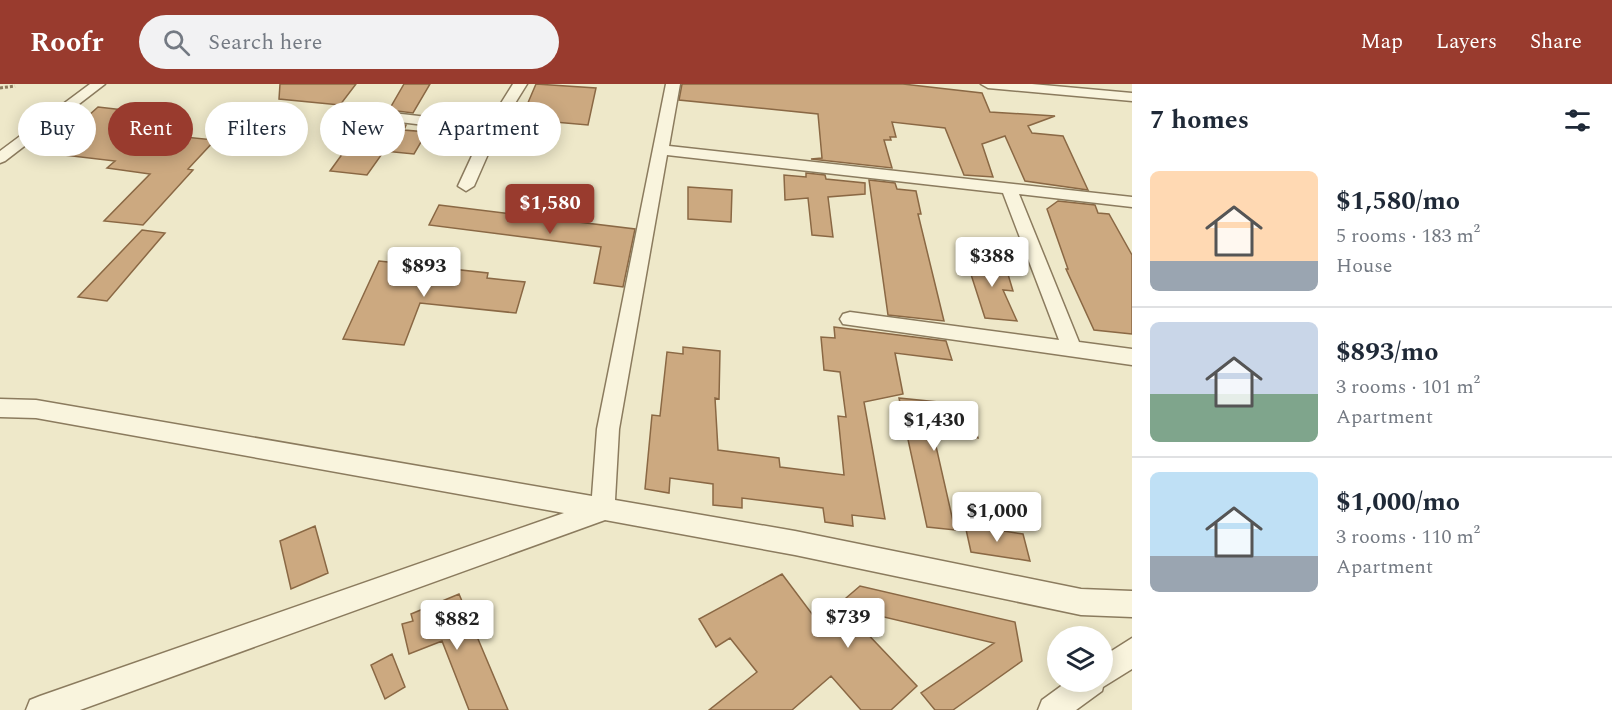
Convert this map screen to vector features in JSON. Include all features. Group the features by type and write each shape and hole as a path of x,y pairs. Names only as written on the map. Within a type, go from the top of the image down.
{"street":[{"path":"0,158 98,84"},
{"path":"509,102 520,84"},
{"path":"603,510 608,429 673,84"},
{"path":"988,84 1132,97"},
{"path":"661,150 1132,202"},
{"path":"466,186 480,156"},
{"path":"1009,188 1072,349"},
{"path":"850,319 1132,357"},
{"path":"0,408 36,409 795,543 1081,602 1132,604"},
{"path":"40,710 603,510"},
{"path":"1113,666 1132,652"},
{"path":"1052,710 1077,692"}],"path":[{"path":"0,88 15,86"}],"building":[{"path":"280,84 356,84 342,102 320,103 279,99"},
{"path":"404,84 430,84 419,102 417,102 413,113 405,112 405,102 394,102"},
{"path":"536,84 596,88 588,125 561,123 561,102 528,102"},
{"path":"682,84 903,84 982,93 990,112 1055,116 1028,126 1032,133 1063,136 1088,190 1025,181 1005,136 982,144 993,177 964,175 945,128 892,122 896,137 884,140 892,168 811,159 822,158 818,114 679,100"},
{"path":"108,108 108,156 193,156 193,138 205,139 205,151 188,169 193,170 143,225 104,221 150,174 107,168 115,161 72,156 96,156 96,109"},
{"path":"405,130 417,131 417,149 414,154 405,153"},
{"path":"341,156 380,156 367,175 330,171"},
{"path":"806,173 825,175 826,179 865,183 865,194 828,197 833,237 812,235 808,198 785,200 784,175 806,177"},
{"path":"869,180 895,183 897,189 916,191 921,214 918,214 944,321 888,315"},
{"path":"688,187 732,190 731,222 688,219"},
{"path":"1058,201 1095,205 1098,213 1109,214 1132,255 1132,334 1094,330 1066,269 1068,269 1047,209"},
{"path":"439,205 635,229 623,287 594,283 601,247 429,225"},
{"path":"142,230 165,233 107,301 78,297"},
{"path":"980,258 1004,261 1013,291 1003,290 1017,321 985,318 966,259 981,261"},
{"path":"379,261 488,273 487,278 525,282 516,313 420,303 404,345 343,339"},
{"path":"834,327 946,341 952,360 895,353 903,394 864,402 885,519 852,515 853,526 825,522 823,508 742,498 742,508 713,505 713,484 670,478 669,493 645,489 652,415 660,416 667,352 683,354 683,347 720,351 719,399 715,398 718,450 779,458 780,467 844,475 838,416 846,417 840,372 824,370 821,337 835,338"},
{"path":"899,398 968,405 978,438 933,433 955,530 927,527"},
{"path":"965,525 1023,534 1030,561 971,552"},
{"path":"315,526 328,573 291,589 280,541"},
{"path":"782,574 818,622 860,586 1015,622 1022,661 953,710 935,710 921,693 994,643 842,607 917,686 891,710 861,710 831,676 792,710 709,710 757,672 730,638 716,647 699,619"},
{"path":"459,594 508,710 469,710 442,641 409,654 402,624 413,621 411,614"},
{"path":"392,654 405,687 385,699 371,665"}]}
